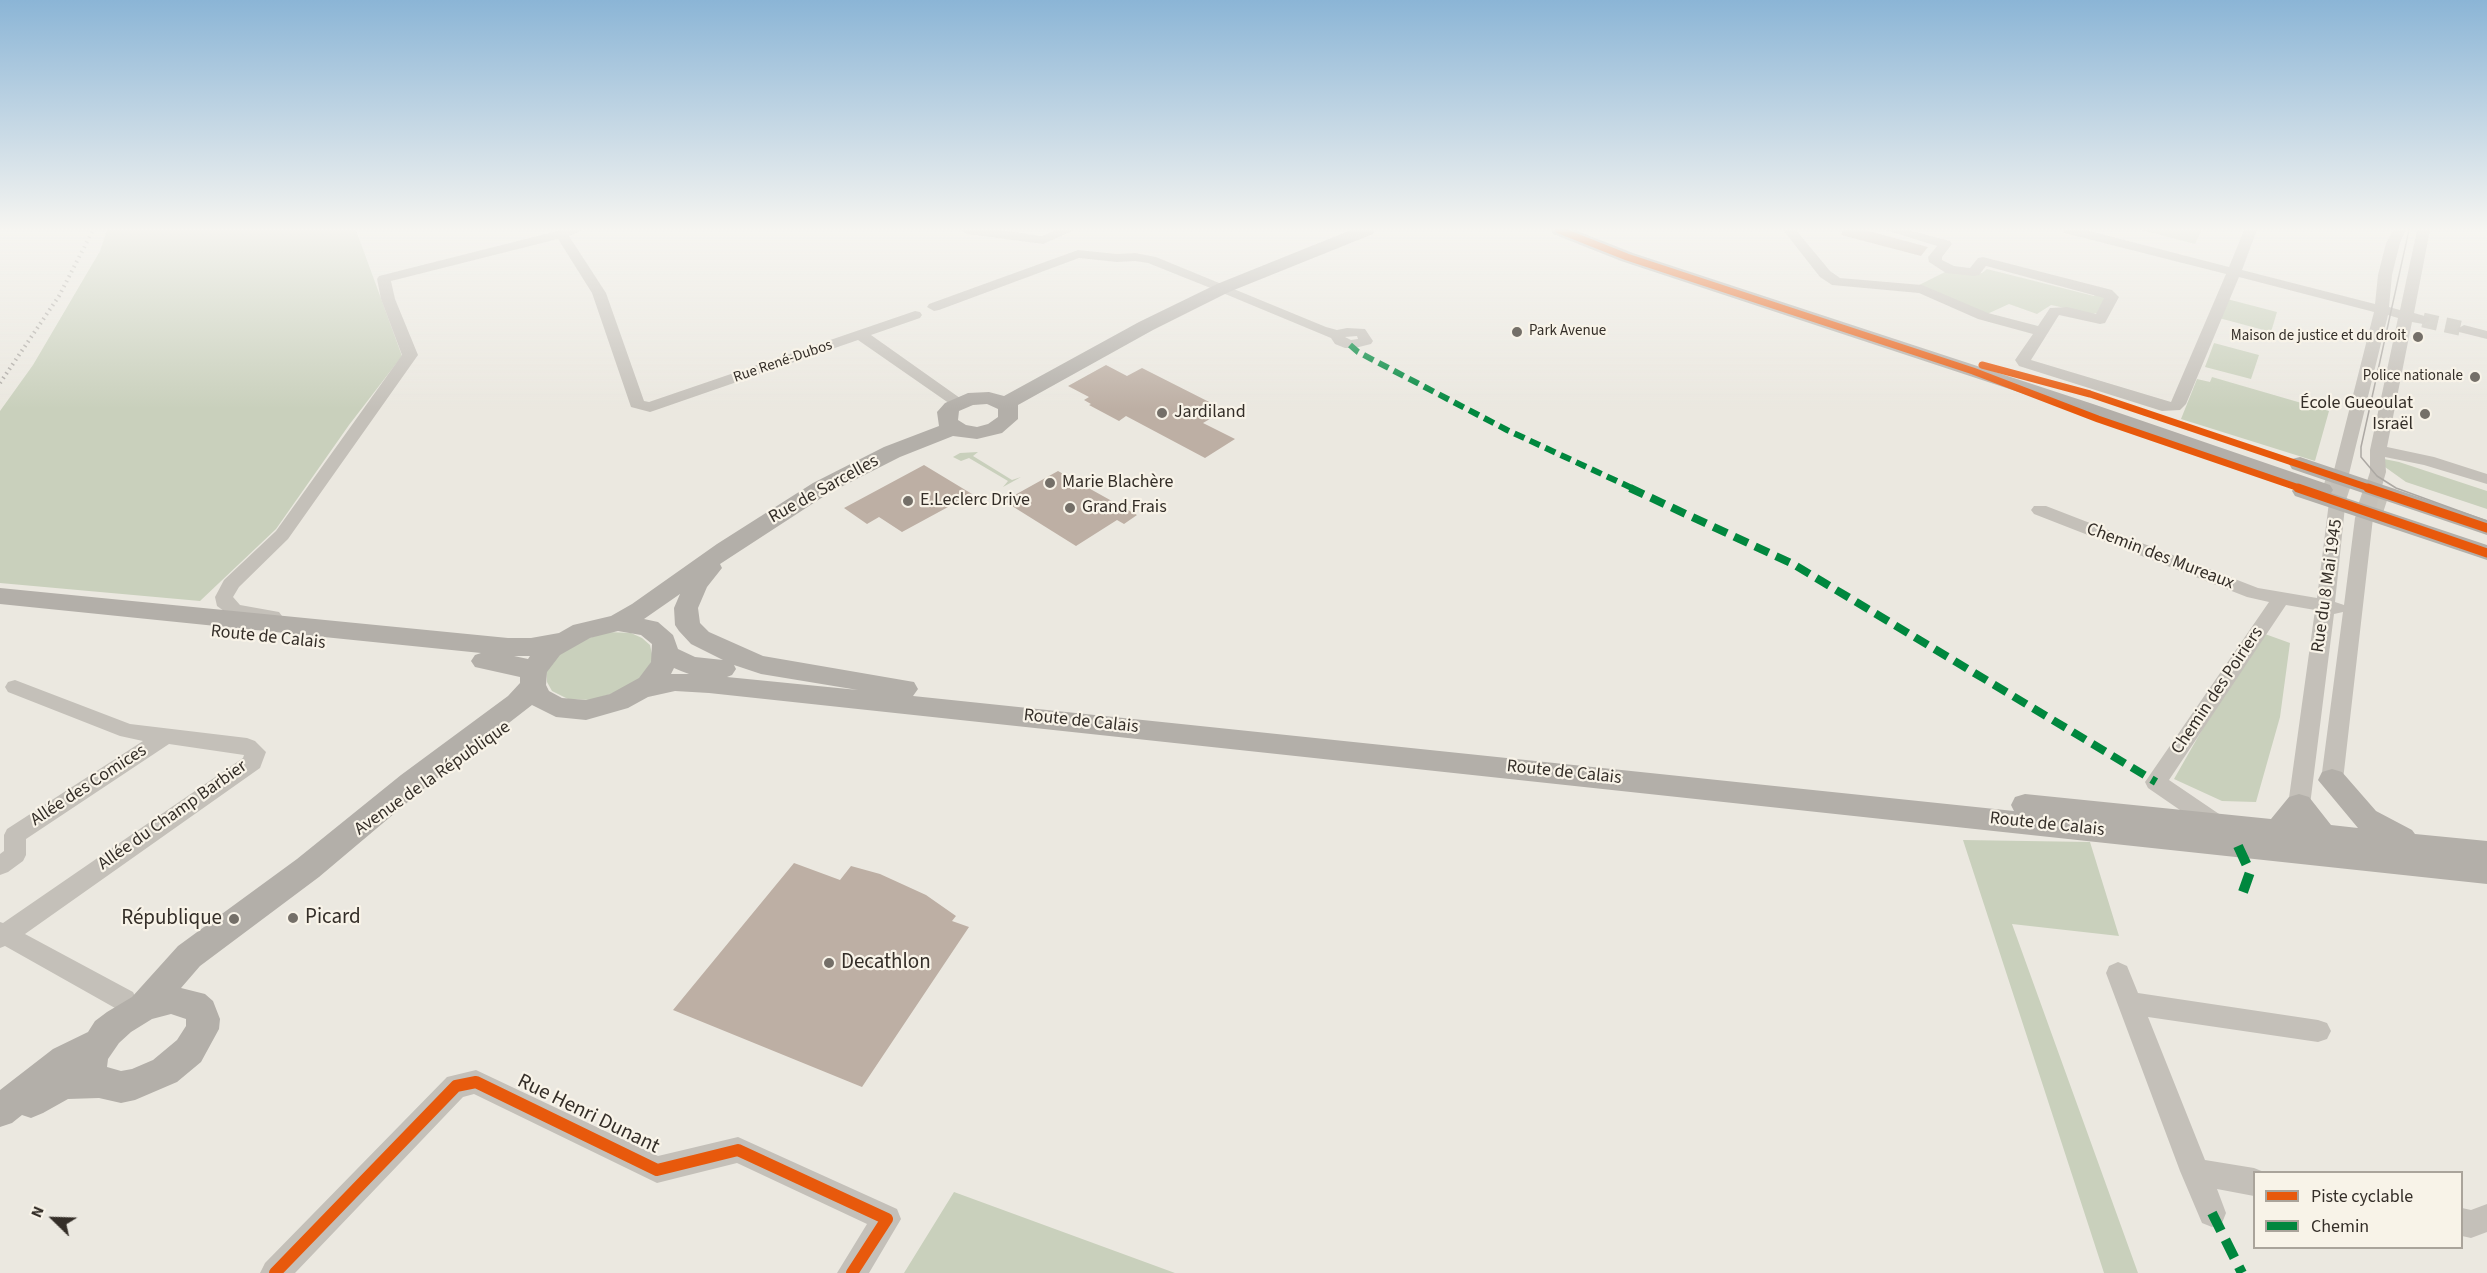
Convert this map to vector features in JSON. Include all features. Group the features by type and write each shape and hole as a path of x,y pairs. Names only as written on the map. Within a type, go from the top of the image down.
{"main road":[{"path":"1005,404 1136,331 1220,289"},
{"path":"1729,289 1974,367"},
{"path":"1746,289 1974,367 2098,419 2332,488 2487,528"},
{"path":"979,398 989,398 1005,404 1009,408 1008,419 995,429 977,433 953,428 946,418 952,407 979,398"},
{"name":"Rue de Sarcelles","path":"618,623 633,616 775,515 863,466 953,428"},
{"path":"2332,488 2364,520 2413,528 2487,553"},
{"path":"2383,501 2487,535"},
{"path":"2383,501 2487,545"},
{"path":"775,515 701,577 686,608 688,626 694,634 754,663 911,690"},
{"name":"Rue de Sarcelles","path":"662,644 657,623 664,611 703,566"},
{"name":"Route de Calais","path":"0,596 508,647 531,647 563,640"},
{"name":"Route de Calais","path":"0,609 508,663 534,679"},
{"path":"618,623 644,626 662,644 657,675 627,698 603,707 578,710 556,707 542,700 534,679 542,658 563,640 590,628 618,623"},
{"name":"Route de Calais","path":"662,644 683,663 698,666 911,690 2217,824 2279,831 2329,846 2415,845 2487,853"},
{"name":"Avenue de la République","path":"182,1001 183,982 194,964 210,948 411,783 518,703 534,679"},
{"name":"Route de Calais","path":"641,689 675,682 709,684 1466,762 2329,846 2487,872"},
{"name":"Avenue de la République","path":"138,1011 189,956 308,868 503,728 531,713 556,707"},
{"path":"2329,846 2332,780"},
{"path":"2332,780 2366,819 2415,845"},
{"path":"2279,831 2299,805 2329,846"},
{"path":"0,1126 42,1094 66,1083 99,1082 121,1087 135,1084 165,1071 184,1056 197,1040 203,1019 201,1011 194,1004 171,1000 138,1011 107,1032 92,1055 90,1066 92,1075 99,1082"},
{"path":"0,1111 65,1060 99,1043"}],"street":[{"path":"342,630 303,619 235,610 224,602 224,597 231,584 282,535 410,355 386,289"},
{"name":"Rue René-Dubos","path":"597,289 637,404 650,407 915,315"},
{"path":"934,307 982,289"},
{"path":"1226,289 1337,335"},
{"path":"1923,289 1983,316 2042,332"},
{"path":"2097,289 2112,297 2100,320 2060,310 2055,311 2023,360 2028,366 2162,406 2174,407 2178,404 2227,289"},
{"path":"2304,289 2423,320"},
{"name":"Rue du 8 Mai 1945","path":"2299,805 2324,604 2332,488 2382,309 2384,289"},
{"name":"Rue du 8 Mai 1945","path":"2332,780 2364,520 2383,501 2378,472 2378,450 2411,289"},
{"path":"2464,329 2487,335"},
{"path":"861,335 959,403"},
{"path":"2378,450 2487,479"},
{"name":"Chemin des Mureaux","path":"2040,510 2254,593 2280,600 2324,604 2351,612"},
{"name":"Chemin des Poiriers","path":"2217,824 2156,782 2280,600"},
{"name":"Allée du Champ Barbier","path":"2,935 252,762 255,752 247,746 127,731 15,687"},
{"name":"Allée des Comices","path":"7,831 164,737"},
{"path":"0,866 15,855 7,831"},
{"path":"2,935 124,1000 138,1011"},
{"path":"2118,973 2212,1213"},
{"path":"2131,1003 2318,1031"},
{"name":"Rue Henri Dunant","path":"275,1273 456,1086 476,1082 657,1170 738,1150 886,1219 852,1273"},
{"path":"2194,1171 2253,1182"},
{"path":"2463,1222 2471,1224 2487,1218"}],"green space":[{"path":"77,289 378,289 402,356 349,425 276,529 200,601 0,583 0,411 33,365"},
{"path":"1929,289 2068,289 2094,296 2097,292 2105,298 2097,313 2093,314 2051,305 2037,314 2009,304 1985,315"},
{"path":"2227,299 2277,312 2271,332 2219,318"},
{"path":"2214,343 2259,355 2251,379 2205,367"},
{"path":"2212,377 2329,411 2315,461 2181,419 2197,379 2210,382"},
{"path":"978,452 973,456 1012,480 1021,477 1003,487 1008,481 969,458 961,461 953,457 960,453"},
{"path":"2384,459 2487,491 2487,509 2406,482 2385,467"},
{"path":"608,632 631,633 650,645 653,659 643,676 624,690 591,700 568,699 552,691 547,682 547,671 558,655 577,642"},
{"path":"2265,634 2290,643 2280,717 2256,802 2222,801 2174,779 2226,688"},
{"path":"1963,840 2090,842 2119,936 2012,924 2138,1273 2104,1273"},
{"path":"954,1192 1175,1273 904,1273"}],"building":[{"name":"Jardiland","path":"1106,365 1127,376 1142,368 1225,410 1203,423 1235,439 1205,458 1126,416 1119,421 1089,405 1091,404 1084,400 1089,397 1068,386"},
{"name":"E.Leclerc Drive","path":"924,465 972,494 902,532 879,517 867,524 844,508"},
{"name":"Grand Frais","path":"1058,471 1137,515 1124,524 1117,520 1076,546 1004,501"},
{"name":"Decathlon","path":"794,863 840,880 851,866 880,874 926,895 956,916 952,921 969,927 862,1087 673,1010"}],"tunnel":[{"path":"2423,320 2464,329"},
{"path":"2322,490 2389,512"}],"tram line":[{"path":"2396,289 2361,447 2361,457 2377,476 2396,488 2487,521"}],"railway":[{"path":"0,383 62,289"}],"marked path":[{"path":"1350,345 1358,352 1507,430 1793,564 2156,782"},
{"path":"2238,846 2250,872 2243,892"},
{"path":"2212,1213 2242,1273"}],"cycle path":[{"path":"1725,289 1973,371 2098,419 2487,553"},
{"path":"1982,365 2090,394 2487,528"},
{"path":"275,1273 456,1086 476,1082 657,1170 738,1150 887,1219 852,1273"}],"place":[{"name":"Park Avenue","path":"1517,332"},
{"name":"Maison de justice et du droit","path":"2418,337"},
{"name":"Police nationale","path":"2475,377"},
{"name":"Jardiland","path":"1162,413"},
{"name":"École Gueoulat Israël","path":"2425,414"},
{"name":"Marie Blachère","path":"1050,483"},
{"name":"E.Leclerc Drive","path":"908,501"},
{"name":"Grand Frais","path":"1070,508"},
{"name":"Picard","path":"293,918"},
{"name":"République","path":"234,919"},
{"name":"Decathlon","path":"829,963"}]}
